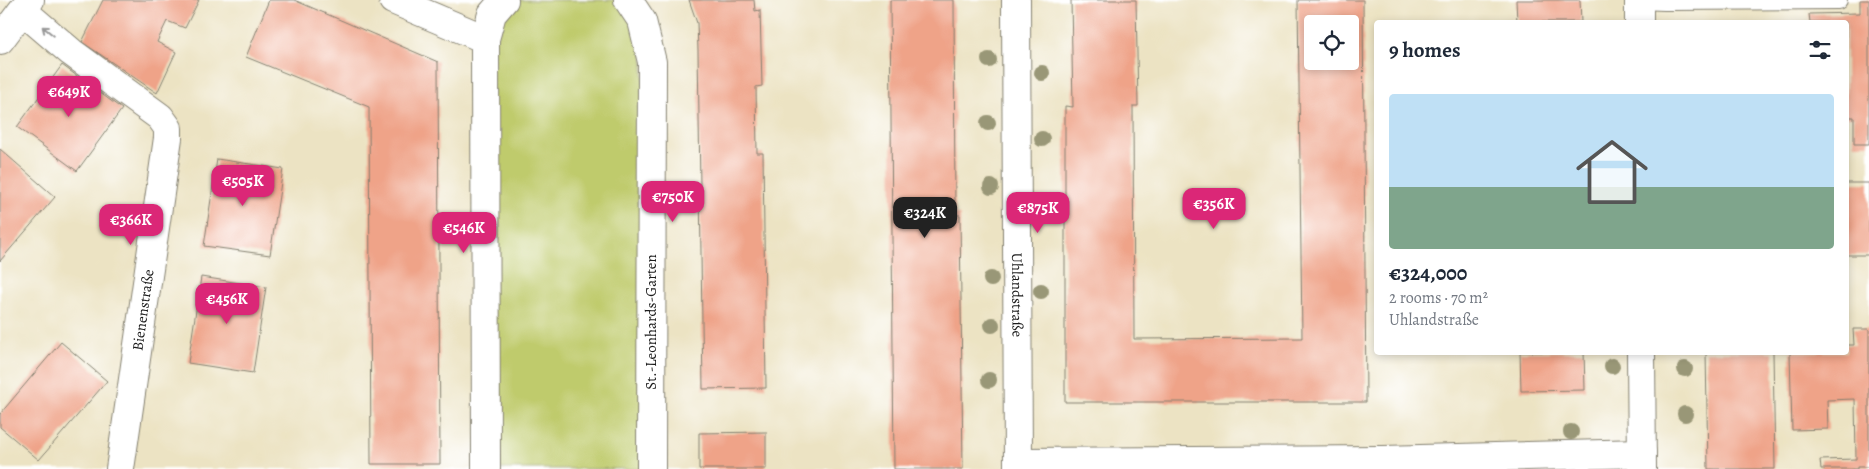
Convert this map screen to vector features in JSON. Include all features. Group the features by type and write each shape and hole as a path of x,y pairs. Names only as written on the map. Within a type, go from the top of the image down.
{"street":[{"path":"393,0 485,39"},
{"path":"486,469 485,39 492,14 504,0"},
{"name":"St.-Leonhards-Garten","path":"628,0 642,21 652,62 651,469"},
{"name":"Uhlandstraße","path":"1016,0 1018,466"},
{"path":"1638,0 1639,20"},
{"path":"0,40 26,5"},
{"name":"Bienenstraße","path":"26,5 72,52 160,117 168,128 120,469"},
{"path":"1018,466 1383,460 1642,461 1641,355"}],"lane":[{"path":"1638,0 1838,0"}],"green space":[{"path":"504,0 628,0 642,21 653,469 486,469 492,14"}],"building":[{"path":"103,0 199,0 185,28 167,21 157,42 176,52 157,93 82,42"},
{"path":"269,0 294,0 438,62 440,464 371,464 369,107 246,57"},
{"path":"689,0 754,0 755,11 760,10 762,86 756,87 757,153 763,153 766,388 703,389 698,50 697,23"},
{"path":"890,0 954,0 955,215 960,215 963,469 894,469"},
{"path":"1071,0 1136,0 1138,106 1133,106 1134,339 1302,338 1298,0 1363,0 1366,402 1065,402 1065,106 1073,107"},
{"path":"1516,0 1580,0 1581,20 1517,20"},
{"path":"1860,0 1869,0 1869,144 1854,144 1854,117 1849,117 1849,20 1810,20 1809,14 1860,13"},
{"path":"62,65 122,109 77,171 17,127"},
{"path":"0,149 55,197 0,261"},
{"path":"217,159 283,169 270,255 204,246"},
{"path":"1849,183 1869,183 1869,255 1849,255"},
{"path":"201,277 266,287 253,373 188,363"},
{"path":"1853,329 1869,329 1869,467 1821,469 1820,460 1856,459 1855,399 1827,400 1828,429 1792,430 1790,355 1849,355 1849,345 1854,345"},
{"path":"61,342 107,381 39,460 0,427 0,414"},
{"path":"1520,355 1584,355 1585,390 1521,391"},
{"path":"1706,355 1773,355 1775,469 1708,469"},
{"path":"766,432 766,469 699,469 699,433"}]}
